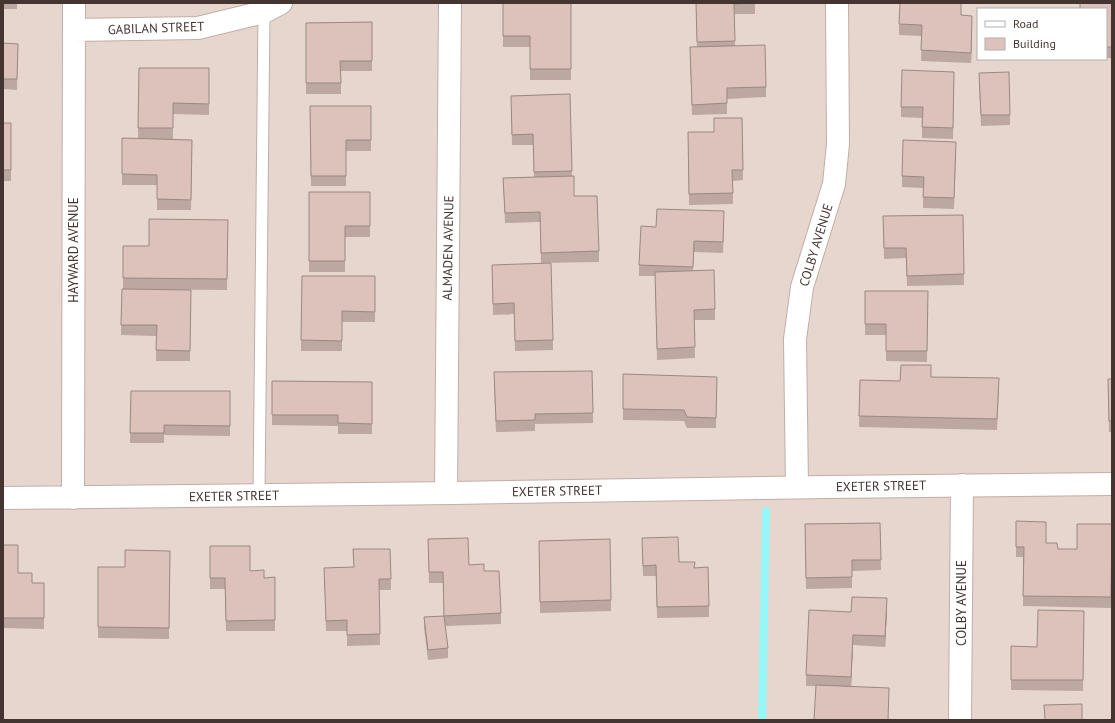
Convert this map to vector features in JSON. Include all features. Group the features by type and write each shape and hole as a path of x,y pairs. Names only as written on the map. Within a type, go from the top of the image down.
{"street":[{"name":"HAYWARD AVENUE","path":"73,498 74,3"},
{"name":"ALMADEN AVENUE","path":"446,493 450,3"},
{"name":"COLBY AVENUE","path":"797,487 795,339 802,287 834,184 838,144 837,3"},
{"name":"GABILAN STREET","path":"74,30 198,28 273,8"},
{"name":"EXETER STREET","path":"3,498 1112,484"},
{"name":"COLBY AVENUE","path":"960,720 962,485"}],"lane":[{"path":"259,495 273,8"}],"shaded area":[{"path":"3,3 1112,3 1112,720 3,720"}],"building":[{"path":"503,3 571,3 571,69 530,69 530,36 503,36"},
{"path":"696,3 755,3 734,4 735,41 697,42"},
{"path":"900,3 961,3 961,15 972,16 971,53 921,50 922,25 899,24"},
{"path":"1080,3 1112,3 1112,47 1107,47 1107,8 1080,8"},
{"path":"372,22 372,61 340,61 341,83 306,83 306,23"},
{"path":"3,43 18,44 17,79 3,79"},
{"path":"765,45 766,87 727,88 727,103 692,105 690,47"},
{"path":"139,68 209,68 209,104 173,103 173,128 138,128"},
{"path":"902,70 954,72 953,128 922,127 923,107 901,107"},
{"path":"1009,72 1010,115 981,115 979,73"},
{"path":"570,94 572,171 534,172 533,134 512,135 511,96"},
{"path":"310,106 371,106 371,140 346,140 346,176 311,176"},
{"path":"714,118 742,118 743,170 732,170 733,193 689,194 688,132 714,132"},
{"path":"3,123 11,123 11,170 3,170"},
{"path":"122,138 192,140 191,200 157,199 157,175 122,174"},
{"path":"903,140 956,142 954,198 923,197 924,177 902,176"},
{"path":"574,176 574,196 597,196 599,251 541,253 540,212 505,213 503,178"},
{"path":"309,192 370,192 370,226 345,226 345,261 309,261"},
{"path":"657,209 724,211 723,242 694,241 693,267 639,265 641,226 656,227"},
{"path":"963,215 964,274 907,276 906,248 884,248 883,216"},
{"path":"149,219 228,220 227,279 123,278 123,246 149,246"},
{"path":"551,263 553,340 515,341 514,303 493,304 492,265"},
{"path":"714,270 715,309 694,310 695,347 657,349 655,272"},
{"path":"302,276 375,276 375,312 342,311 342,341 301,340"},
{"path":"122,289 191,290 190,351 156,350 157,325 121,325"},
{"path":"865,291 928,291 927,351 886,351 886,324 865,324"},
{"path":"901,365 931,365 931,377 999,378 997,419 859,416 860,380 900,381"},
{"path":"592,371 593,413 535,414 535,420 496,421 494,372"},
{"path":"623,374 717,377 716,418 687,417 684,410 623,409"},
{"path":"1108,379 1112,379 1112,421 1109,421"},
{"path":"272,381 372,382 372,424 338,423 338,415 272,415"},
{"path":"131,391 230,391 230,426 164,425 164,433 130,433"},
{"path":"1016,521 1046,522 1046,543 1057,543 1058,549 1077,549 1077,524 1112,524 1111,597 1023,596 1024,547 1016,547"},
{"path":"880,523 881,560 852,560 852,577 806,578 805,524"},
{"path":"678,537 679,562 695,562 694,568 708,567 709,606 657,607 656,565 643,566 642,538"},
{"path":"468,538 469,565 484,564 484,571 499,571 501,613 444,616 443,572 429,572 428,539"},
{"path":"610,539 611,600 540,602 539,541"},
{"path":"3,545 18,545 18,573 32,573 32,583 44,583 44,618 3,618"},
{"path":"210,546 250,546 250,571 264,570 264,578 275,577 275,620 226,621 225,578 210,578"},
{"path":"353,549 390,549 391,579 379,579 380,634 347,635 347,620 326,621 324,568 354,567"},
{"path":"125,550 170,551 169,628 98,627 98,567 125,567"},
{"path":"852,597 887,598 885,636 853,635 851,677 806,675 809,610 851,612"},
{"path":"1038,610 1084,611 1083,680 1011,680 1011,646 1037,647"},
{"path":"444,616 448,648 428,650 424,617"},
{"path":"816,685 889,688 888,720 814,720"},
{"path":"1082,704 1082,720 1045,720 1044,705"}],"waterway":[{"path":"762,720 766,511"}]}
